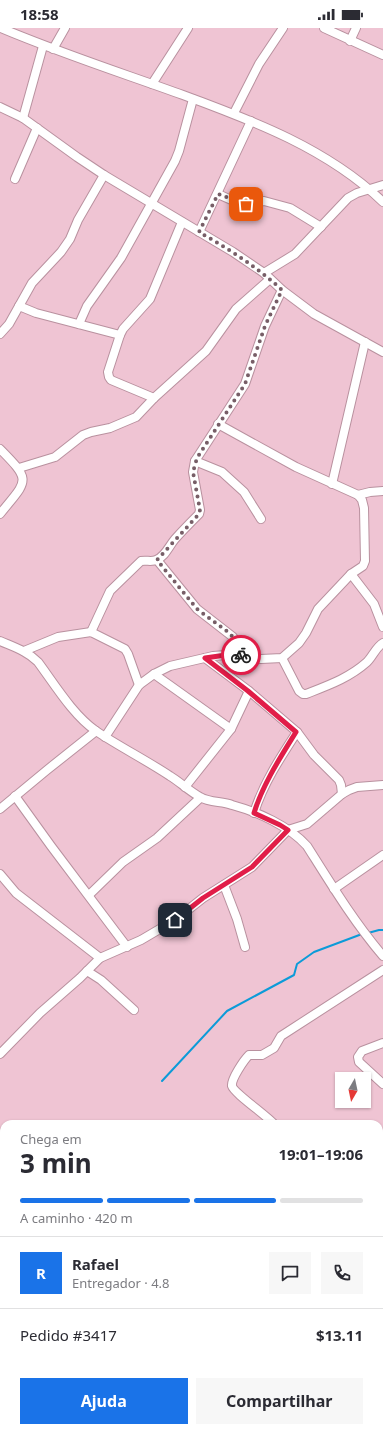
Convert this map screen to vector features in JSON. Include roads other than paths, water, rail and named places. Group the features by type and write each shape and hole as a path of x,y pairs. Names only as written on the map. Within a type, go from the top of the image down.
{"street":[{"path":"1,28 10,30 43,46 234,113 310,149 369,189 383,202"},
{"path":"53,49 65,28"},
{"path":"152,84 188,28"},
{"path":"234,113 259,64 283,28"},
{"path":"324,28 383,55"},
{"path":"350,41 356,28"},
{"path":"23,118 43,46"},
{"path":"79,324 87,306 121,258 179,151 193,99"},
{"path":"0,107 23,118 104,175 233,252 267,276 282,290 314,314 383,352"},
{"path":"199,232 251,121"},
{"path":"15,179 37,128"},
{"path":"0,334 9,324 32,283 61,252 70,239 78,220 104,175"},
{"path":"19,468 55,457 83,435 110,428 136,417 154,398 206,351 230,314 267,276 294,254 348,198 357,192 383,185"},
{"path":"218,194 246,204 264,201 290,208 321,227"},
{"path":"154,398 111,380 108,377 108,372 120,335 123,329 150,299 182,222"},
{"path":"91,632 110,591 141,561 147,560 152,562 157,560 199,514 200,510 193,472 196,461 218,424 245,384 265,326 282,290"},
{"path":"19,306 36,313 120,335"},
{"path":"332,484 365,342"},
{"path":"104,737 139,685 154,674 178,663 226,655 261,659 282,658 299,643 306,633 318,609 351,574 363,566 366,561 364,508 362,500 358,495 287,463 218,424"},
{"path":"0,449 19,468 24,479 21,487 0,514"},
{"path":"196,461 222,472 227,476 244,492 261,518"},
{"path":"358,495 383,491"},
{"path":"157,560 197,609 233,637 241,656"},
{"path":"351,574 374,604 383,627"},
{"path":"24,651 58,637 91,632 125,649 139,685"},
{"path":"0,641 24,651 38,662 77,714 86,724 104,737 171,776 200,798 207,801 231,804 254,813 280,825 302,840 364,933 383,956"},
{"path":"282,658 299,691 302,694 306,694 346,678 368,661 379,645 383,643"},
{"path":"205,658 248,691 296,732 314,756 339,780 342,794"},
{"path":"154,674 231,729"},
{"path":"184,787 231,729 248,691"},
{"path":"0,809 96,731"},
{"path":"254,813 259,797 296,732"},
{"path":"1,1052 40,1013 100,958 127,947 167,925 194,904 256,864 288,830 307,824 342,794 358,787 383,785"},
{"path":"15,796 127,947"},
{"path":"88,895 123,862 157,838 200,798"},
{"path":"334,889 383,855"},
{"path":"0,874 10,887 100,958"},
{"path":"224,885 238,919 245,947"},
{"path":"271,1120 236,1092 232,1086 245,1059 249,1055 262,1055 274,1048 281,1036 383,970"},
{"path":"87,971 101,980 134,1010"},
{"path":"383,1043 362,1051 358,1057 359,1062 383,1084"}],"waterway":[{"path":"368,933 383,930"},
{"path":"162,1081 227,1011 294,975 297,964 314,952 362,934"}]}
